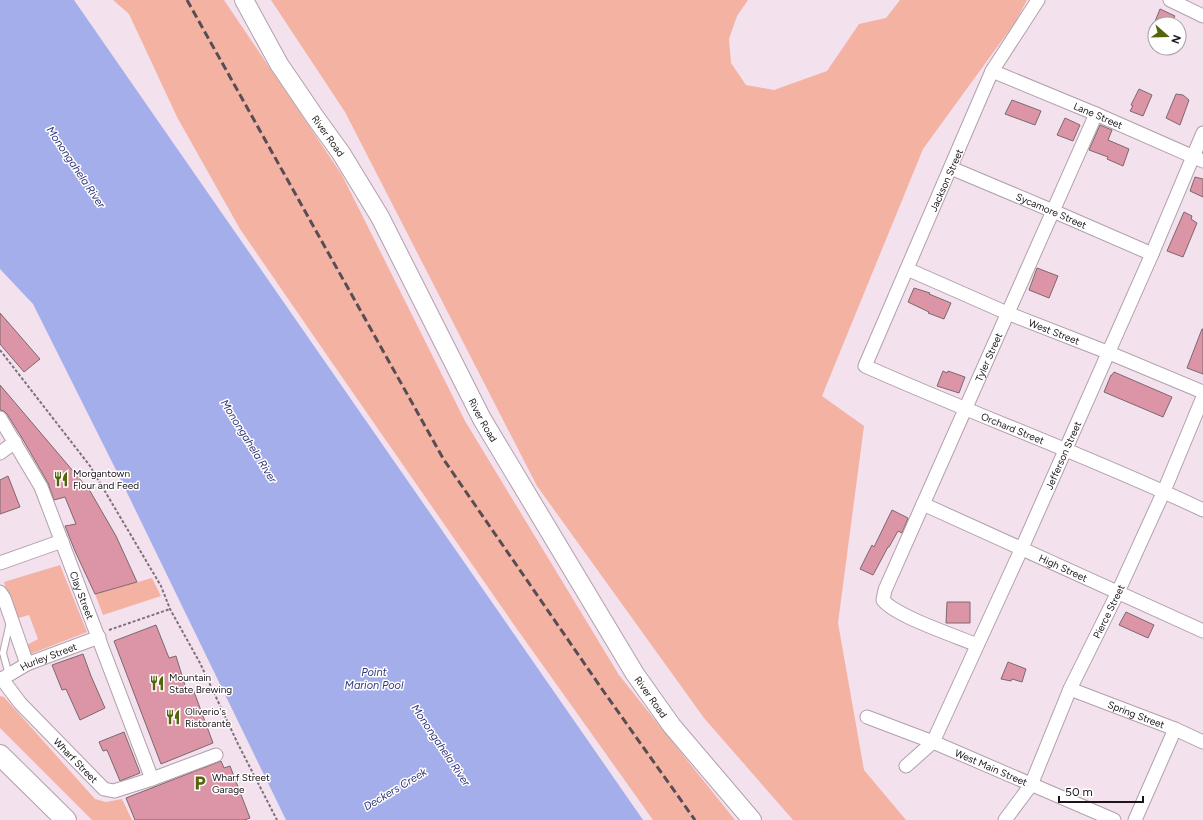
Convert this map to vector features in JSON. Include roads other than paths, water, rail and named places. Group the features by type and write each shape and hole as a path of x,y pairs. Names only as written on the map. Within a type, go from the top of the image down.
{"main road":[{"path":"0,755 66,820"}],"street":[{"name":"River Road","path":"244,0 279,64 341,153 380,217 482,419 635,674 672,726 752,820"},
{"name":"Jackson Street","path":"866,366 992,71 1038,0"},
{"path":"1170,0 1203,16"},
{"name":"Lane Street","path":"992,71 1096,114 1198,159"},
{"name":"Tyler Street","path":"977,645 902,614 887,605 883,600 885,590 1096,114"},
{"name":"Jefferson Street","path":"906,766 932,742 1021,550 1107,352 1198,159 1203,133"},
{"name":"Sycamore Street","path":"951,168 1152,254"},
{"name":"West Street","path":"907,269 1007,313 1107,352 1203,392"},
{"name":"Orchard Street","path":"866,366 965,409 1164,491 1203,510"},
{"name":"Pierce Street","path":"1005,820 1031,785 1070,689 1118,592 1164,491 1203,397"},
{"name":"Clay Street","path":"0,418 40,487 152,778"},
{"path":"0,453 15,442"},
{"name":"High Street","path":"923,504 1021,550 1203,631"},
{"path":"0,563 62,541"},
{"path":"0,592 4,598 28,664"},
{"name":"Hurley Street","path":"4,678 28,664 99,637"},
{"name":"Wharf Street","path":"4,678 20,703 104,789 114,791 216,755"},
{"name":"Spring Street","path":"1070,689 1175,729 1203,742"},
{"name":"West Main Street","path":"867,718 932,742 1114,820"},
{"path":"1135,820 1175,729"}],"lane":[{"path":"4,678 1,651 11,617"}],"water":[{"name":"Point Marion Pool","path":"0,0 74,0 643,820 286,820 115,468 33,304 0,269"}],"railway":[{"path":"187,0 444,460 604,692 695,820"}],"place":[{"name":"Morgantown Flour and Feed","path":"61,479"},
{"name":"Mountain State Brewing","path":"157,683"},
{"name":"Oliverio's Ristorante","path":"173,717"},
{"name":"Wharf Street Garage","path":"200,783"}],"water label":[{"name":"Monongahela River","path":"76,167"},
{"name":"Monongahela River","path":"249,441"},
{"name":"Monongahela River","path":"441,745"},
{"name":"Deckers Creek","path":"395,789"}]}
